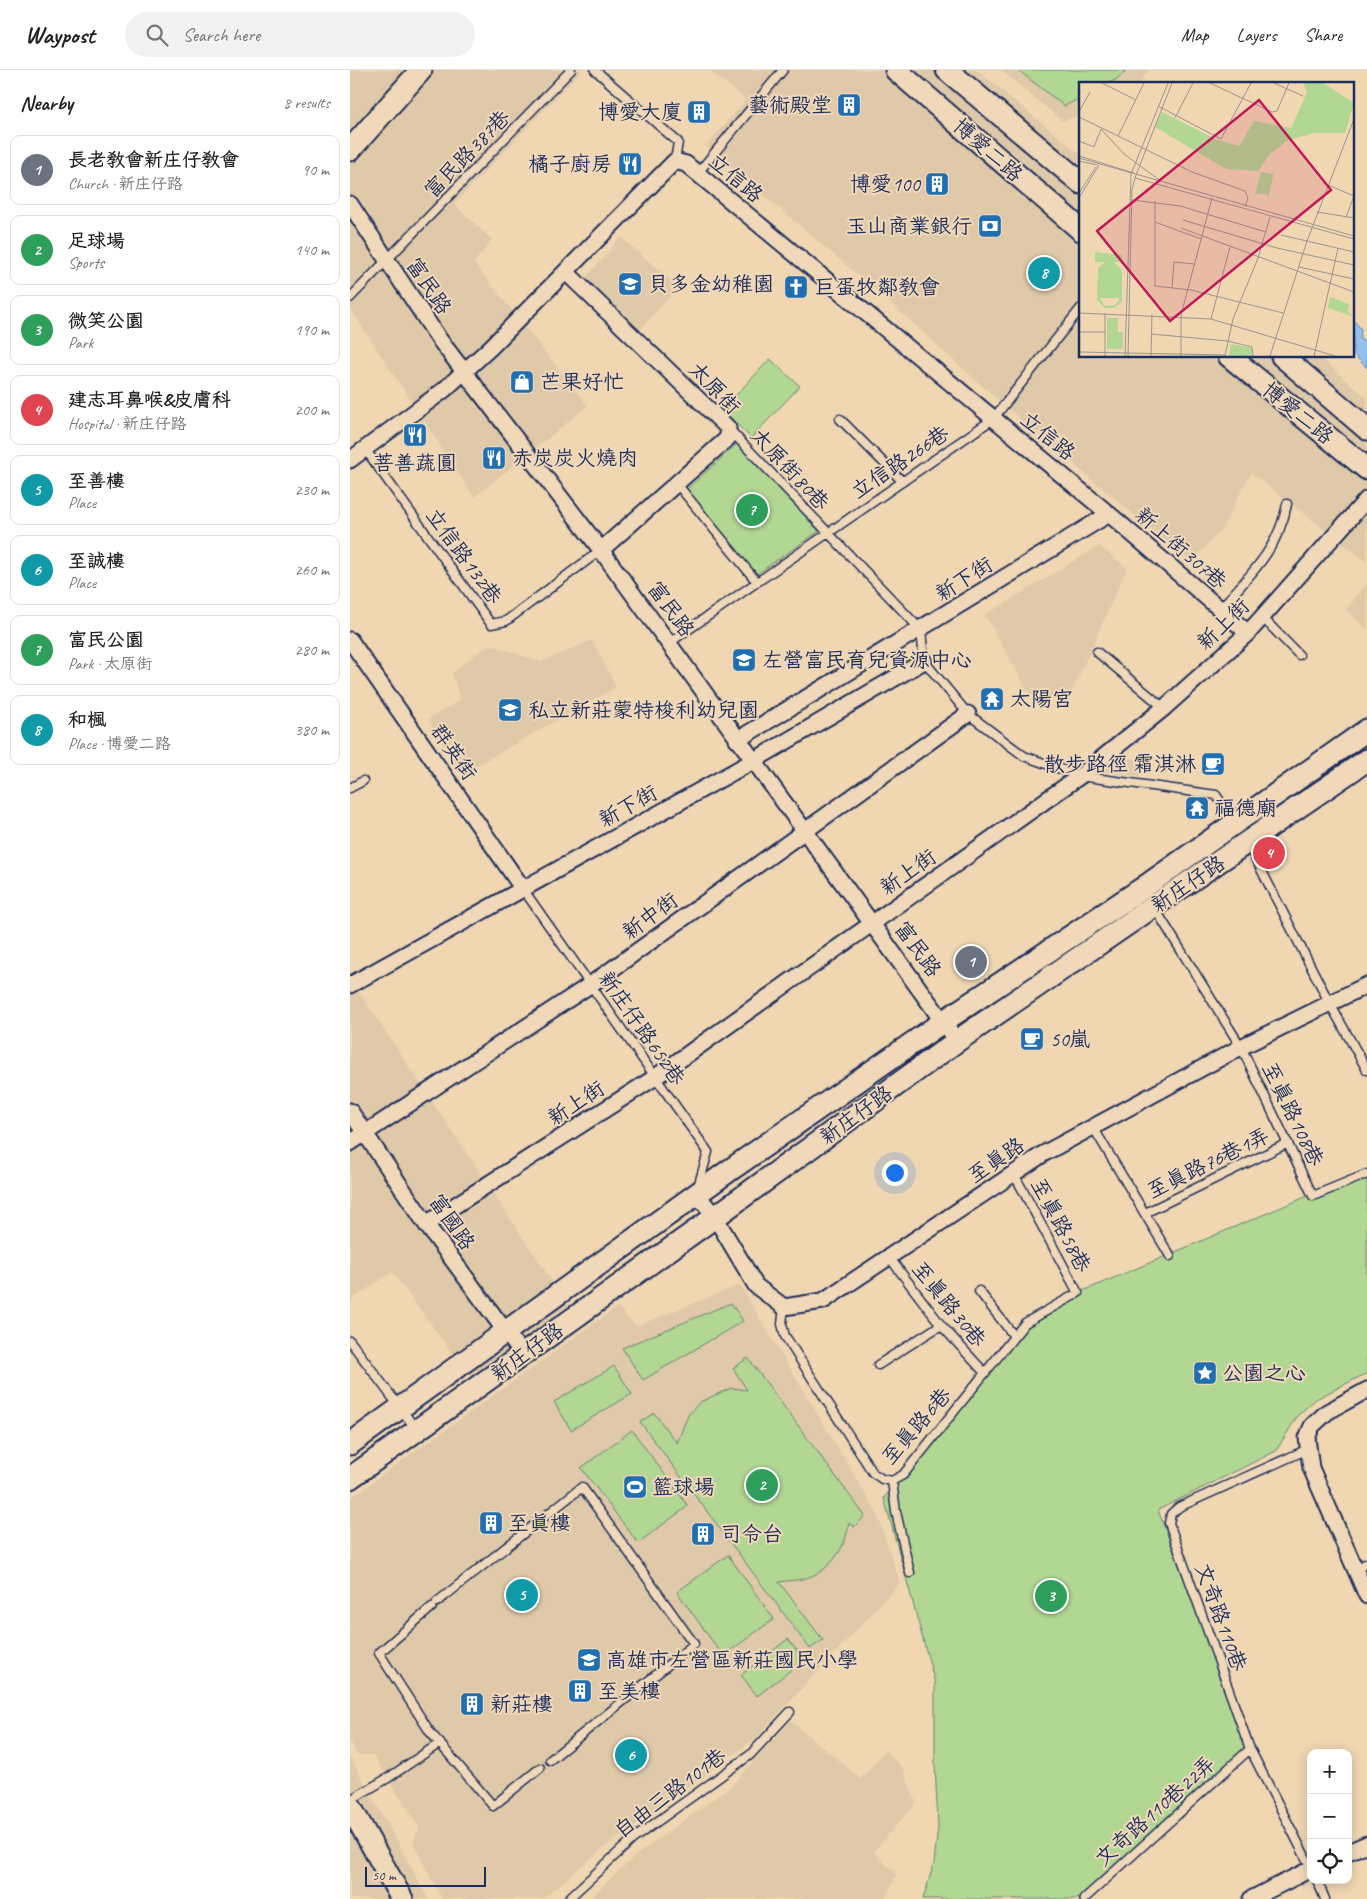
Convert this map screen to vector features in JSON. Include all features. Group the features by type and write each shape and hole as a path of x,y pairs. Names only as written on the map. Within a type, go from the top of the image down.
{"street":[{"path":"350,150 421,70"},
{"name":"博愛二路","path":"896,70 1079,228"},
{"name":"博愛二路","path":"947,70 1079,181"},
{"name":"立信路","path":"350,460 444,390 465,371 566,272 664,169 675,160 686,164 1109,514"},
{"name":"富民路","path":"350,204 439,340 465,371 670,643 737,740 806,830 957,1041"},
{"name":"太原街","path":"566,272 728,428 728,438 601,550"},
{"name":"博愛二路","path":"1231,358 1367,469"},
{"name":"博愛二路","path":"1284,358 1367,429"},
{"name":"新上街","path":"426,1224 654,1078 1080,776 1164,708 1248,633 1367,499"},
{"name":"新上街307巷","path":"1109,514 1248,633"},
{"name":"新下街","path":"737,740 921,630 1109,514"},
{"name":"群英街","path":"351,644 523,889"},
{"name":"新下街","path":"350,985 753,762 924,661"},
{"name":"新中街","path":"350,1143 590,985 968,714"},
{"name":"新庄仔路","path":"350,1478 715,1218 1147,899 1241,833 1360,735 1367,759 1241,833"},
{"name":"新庄仔路","path":"350,1444 697,1194 944,1021 1147,899"},
{"name":"至真路","path":"784,1307 823,1301 1043,1154 1241,1047 1329,1002 1367,986"},
{"name":"富國路","path":"350,1111 426,1224 523,1355"},
{"path":"697,1194 715,1218 756,1286 784,1307"},
{"path":"1367,1390 1327,1412 1312,1426 1307,1438 1311,1468 1361,1566 1367,1596"},
{"path":"350,1806 402,1899"},
{"path":"1352,1850 1367,1844"},
{"path":"1251,1899 1307,1870"}],"lane":[{"name":"富民路387巷","path":"350,298 388,261 571,70"},
{"path":"595,70 678,142 675,160"},
{"path":"696,174 783,70"},
{"name":"立信路266巷","path":"670,643 994,419 1079,311"},
{"path":"840,419 902,481"},
{"name":"太原街80巷","path":"728,428 921,630"},
{"name":"立信路132巷","path":"365,449 492,624 506,621 601,550"},
{"path":"677,484 757,582"},
{"path":"1220,609 1277,539 1283,525 1287,504"},
{"path":"1262,617 1299,655"},
{"path":"921,630 924,661 968,714 1024,756 1080,776 1216,796 1241,833 1329,1002 1367,1070"},
{"path":"1097,652 1164,708"},
{"path":"350,788 363,781"},
{"name":"新庄仔路652巷","path":"523,889 654,1078 708,1152 697,1194"},
{"name":"至真路108巷","path":"1147,899 1241,1047 1313,1196 1367,1174"},
{"path":"1093,1127 1170,1256"},
{"name":"至真路76巷1弄","path":"1144,1213 1288,1143"},
{"name":"至真路58巷","path":"1014,1174 1078,1294"},
{"name":"至真路30巷","path":"889,1257 941,1325 984,1372"},
{"path":"979,1291 1014,1336"},
{"name":"至真路6巷","path":"784,1307 782,1324 785,1336 872,1473 882,1479 892,1481 903,1475 1025,1323 1078,1294"},
{"path":"878,1365 941,1325"},
{"path":"350,1341 417,1430"},
{"name":"文奇路110巷","path":"1307,1860 1250,1749 1169,1523 1171,1514 1179,1507 1308,1449"},
{"path":"892,1481 896,1512 910,1573"},
{"path":"540,1768 493,1806 440,1743 379,1653 434,1604 582,1488 694,1644 550,1760"},
{"name":"自由三路101巷","path":"568,1899 633,1839 750,1755 790,1712"},
{"path":"350,1800 388,1778 440,1743"},
{"name":"文奇路110巷22弄","path":"1084,1899 1250,1749"},
{"path":"1318,1884 1325,1899"}],"shaded area":[{"path":"350,70 582,70 454,204 492,240 474,263 588,406 474,497 350,308"},
{"path":"709,70 977,70 1079,153 1079,358 1320,358 1367,398 1367,562 1251,473 1221,530 1191,562 1007,408 880,294 706,146 746,100"},
{"path":"1001,70 1149,70 1140,82 1079,82 1079,116 1062,121"},
{"name":"貝多金幼稚園","path":"621,237 678,287 640,330 583,281"},
{"path":"1099,546 1127,568 1074,687 1066,697 1031,696 985,615"},
{"path":"1367,583 1367,629 1346,610"},
{"name":"私立新莊蒙特梭利幼兒園","path":"592,640 616,687 461,774 428,719 460,700 452,673 489,644 541,662"},
{"path":"1127,746 1125,757 1142,760 1140,776 1104,772 1106,761"},
{"path":"350,970 359,992 568,1305 470,1377 392,1272 350,1301"},
{"name":"高雄市左營區新莊國民小學","path":"740,1285 877,1513 900,1583 756,1738 600,1851 542,1899 442,1899 413,1843 419,1827 373,1755 357,1755 350,1742 350,1498 617,1307 636,1326"},
{"path":"791,1721 861,1779 885,1750 903,1769 916,1803 873,1852 897,1874 885,1899 589,1899 635,1856 731,1786"},
{"path":"350,1757 395,1837 428,1899 350,1899"}],"green space":[{"path":"1018,70 1126,70 1116,80 1111,82 1079,82 1079,99 1064,106"},
{"path":"770,359 800,386 751,438 722,410"},
{"path":"737,444 819,531 757,574 687,489"},
{"path":"1367,1171 1367,1373 1316,1399 1298,1415 1276,1451 1158,1510 1250,1749 1077,1899 923,1899 934,1863 938,1827 935,1764 935,1683 884,1498 1025,1323 1078,1293"},
{"path":"731,1303 743,1321 643,1380 622,1348"},
{"path":"748,1358 865,1516 854,1527 849,1523 841,1549 823,1570 803,1579 779,1582 823,1640 810,1649 640,1422 654,1413 677,1443 688,1415 700,1402 731,1388 747,1390 733,1368"},
{"path":"614,1366 632,1394 571,1430 554,1402"},
{"name":"籃球場","path":"632,1430 688,1506 638,1543 581,1468"},
{"name":"籃球場","path":"728,1555 774,1619 723,1656 677,1592"},
{"path":"788,1639 804,1660 757,1696 741,1675"}],"water":[{"path":"1354,320 1361,329 1360,339 1367,344 1367,368 1354,355"}],"place":[{"name":"藝術殿堂","path":"849,105"},
{"name":"博愛大廈","path":"699,112"},
{"name":"橘子廚房","path":"630,164"},
{"name":"博愛100","path":"937,184"},
{"name":"玉山商業銀行","path":"990,226"},
{"name":"和楓","path":"1044,273"},
{"name":"貝多金幼稚園","path":"630,284"},
{"name":"巨蛋牧鄰教會","path":"796,287"},
{"name":"芒果好忙","path":"522,382"},
{"name":"菩善蔬圓","path":"415,435"},
{"name":"赤炭炭火燒肉","path":"494,458"},
{"name":"富民公園","path":"752,510"},
{"name":"左營富民育兒資源中心","path":"744,660"},
{"name":"太陽宮","path":"992,699"},
{"name":"私立新莊蒙特梭利幼兒園","path":"510,710"},
{"name":"散步路徑 霜淇淋","path":"1213,764"},
{"name":"福德廟","path":"1197,808"},
{"name":"建志耳鼻喉&皮膚科","path":"1269,853"},
{"name":"長老教會新庄仔教會","path":"971,962"},
{"name":"50嵐","path":"1032,1039"},
{"name":"公園之心","path":"1205,1373"},
{"name":"足球場","path":"762,1485"},
{"name":"籃球場","path":"635,1487"},
{"name":"至真樓","path":"491,1523"},
{"name":"司令台","path":"703,1534"},
{"name":"至善樓","path":"522,1595"},
{"name":"微笑公園","path":"1051,1596"},
{"name":"高雄市左營區新莊國民小學","path":"589,1660"},
{"name":"至美樓","path":"580,1691"},
{"name":"新莊樓","path":"472,1704"},
{"name":"至誠樓","path":"631,1755"}]}
